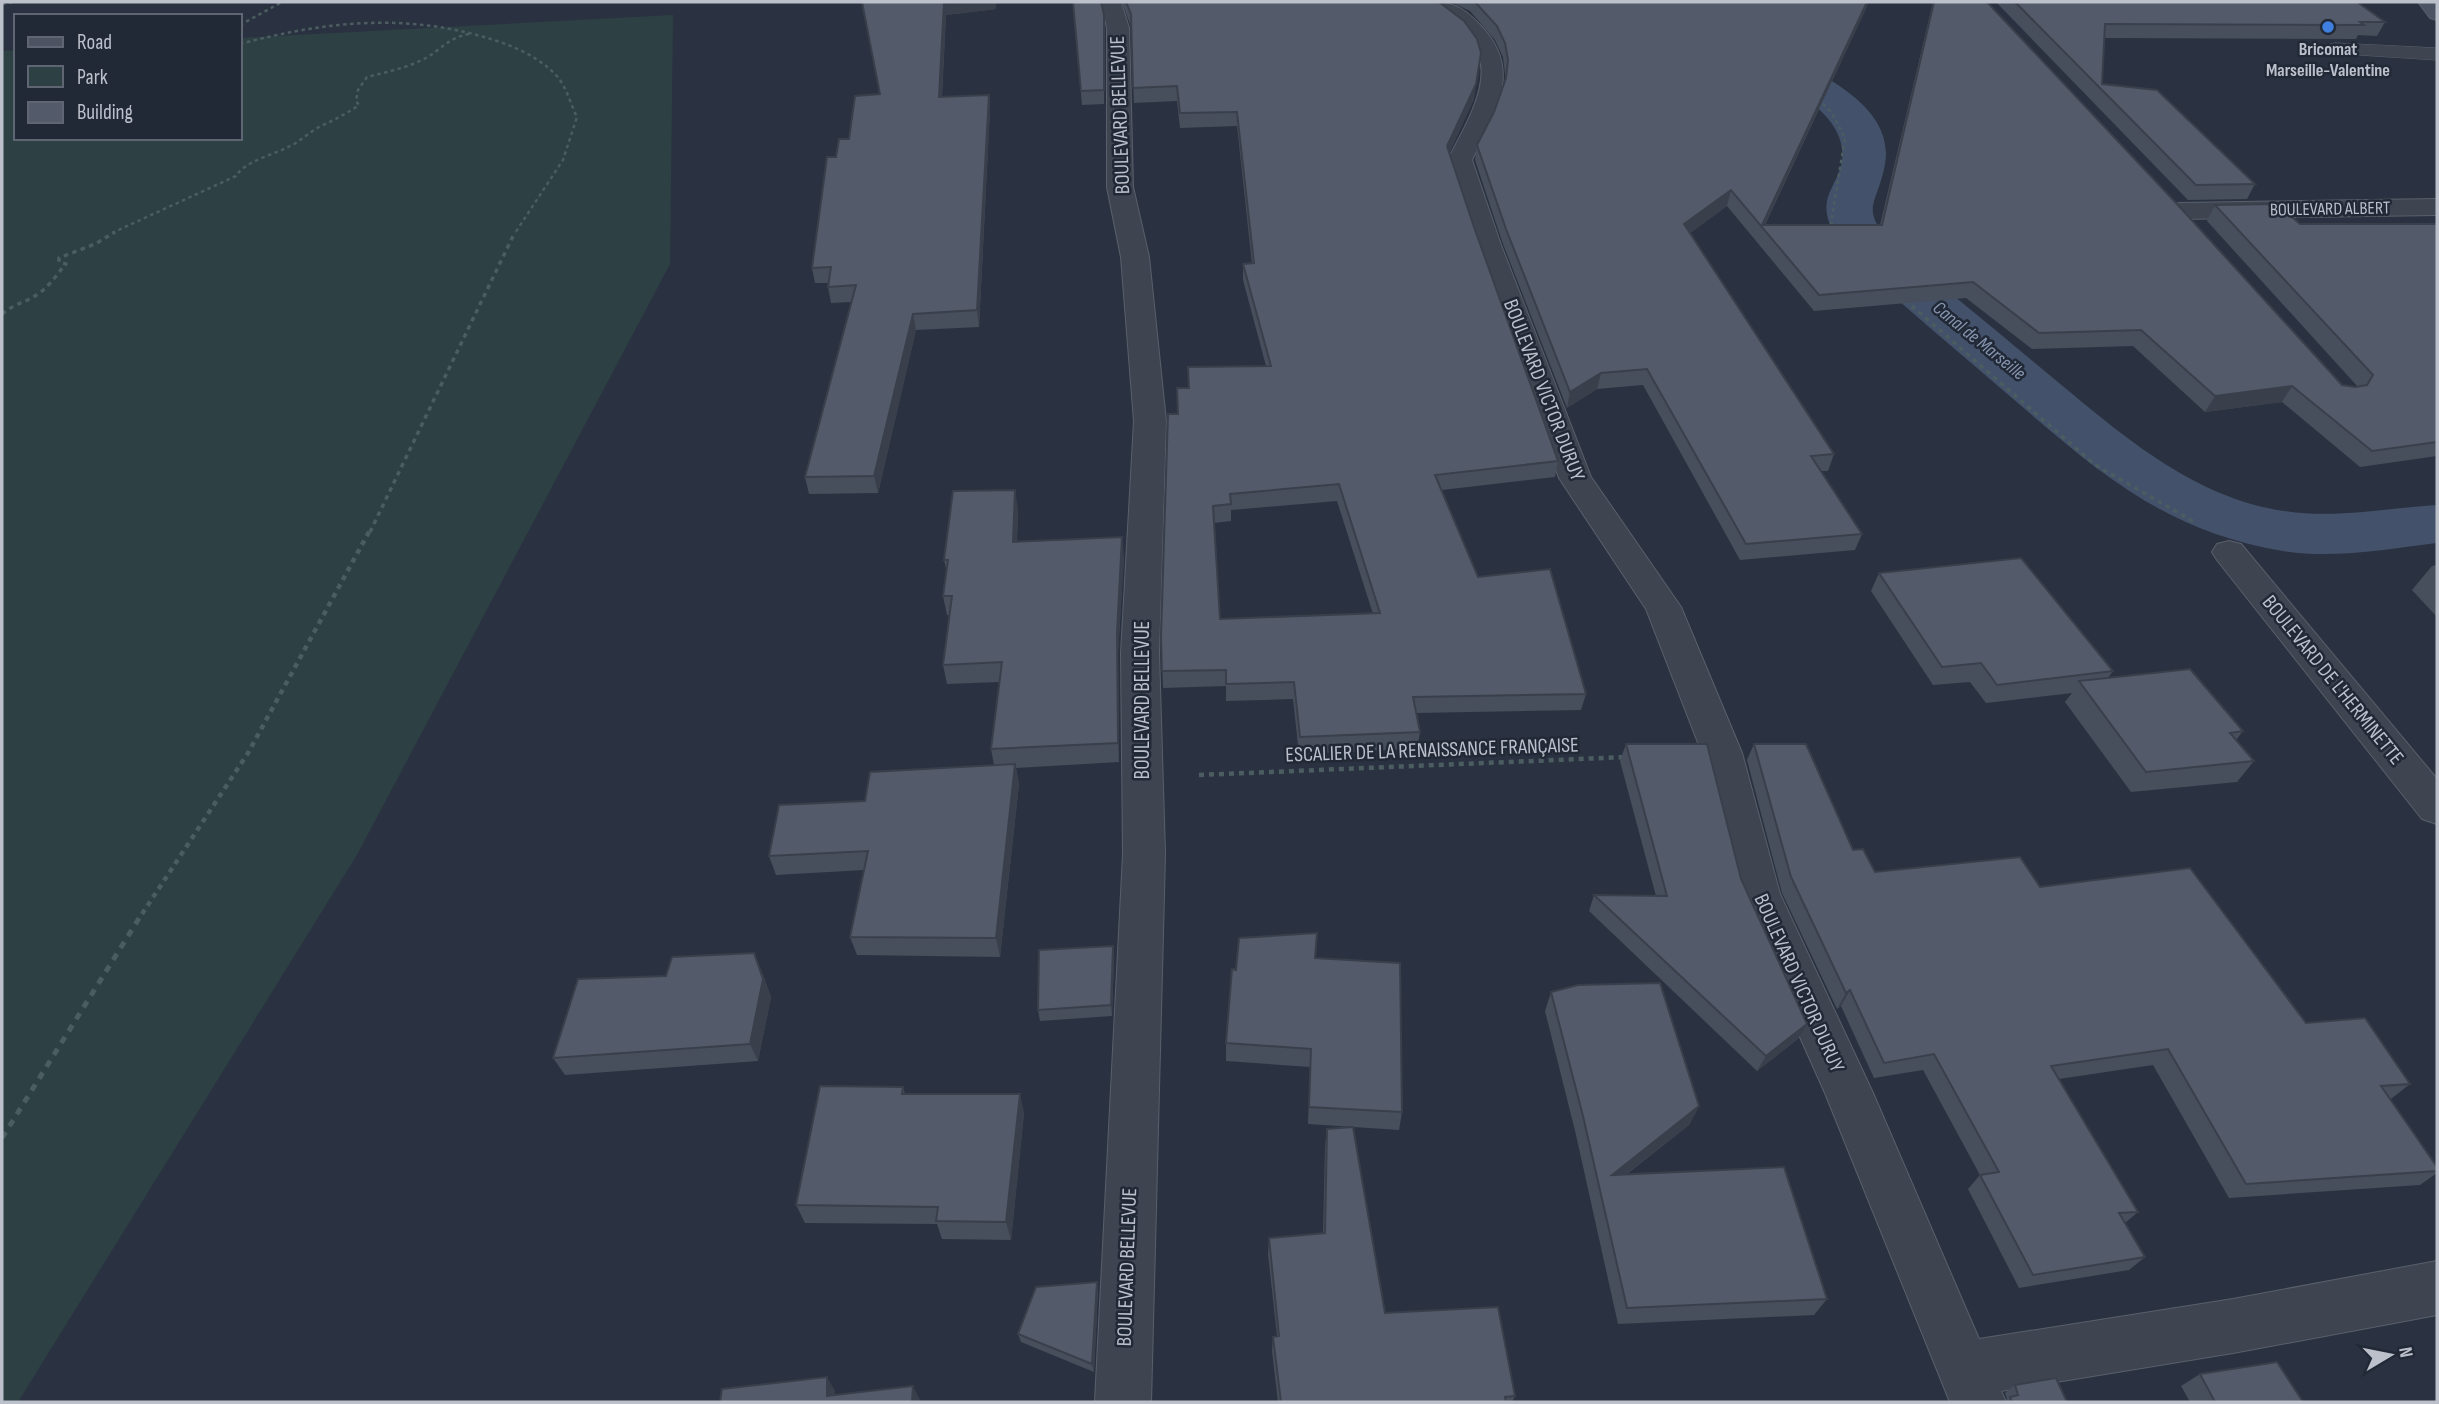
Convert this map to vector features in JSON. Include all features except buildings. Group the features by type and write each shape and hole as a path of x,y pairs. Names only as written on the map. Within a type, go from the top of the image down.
{"main road":[{"path":"2428,2 2437,14"}],"street":[{"name":"BOULEVARD BELLEVUE","path":"1111,2 1118,28 1120,187 1135,257 1150,421 1140,653 1144,854 1123,1402"},
{"name":"BOULEVARD VICTOR DURUY","path":"1438,2 1464,18 1489,47 1495,83 1460,160 1575,478 1663,607 1722,753 1758,894 1849,1093 1972,1386"},
{"path":"2161,191 2199,231"},
{"name":"BOULEVARD ALBERT","path":"2180,211 2437,208"},
{"name":"BOULEVARD DE L'HERMINETTE","path":"2229,552 2437,808"},
{"path":"1972,1386 2234,1326 2437,1288"}],"lane":[{"path":"2335,49 2437,54"}],"path":[{"path":"2,4 14,2"},
{"path":"242,24 282,2"},
{"path":"2,1138 137,922 248,753 363,545 519,224 563,160 577,117 556,75 526,52 488,37 414,23 367,21 242,43"},
{"path":"2,314 9,311 15,303 36,296 47,287 66,264 59,262 59,258 96,244 118,230 236,176 240,169 264,159 272,152 287,148 323,125 333,123 359,105 356,101 358,90 367,77 398,70 435,52 453,37 470,34"},
{"path":"1816,98 1832,113 1845,138 1831,223 1840,234"},
{"path":"1905,299 2094,464 2188,518 2229,552"},
{"name":"ESCALIER DE LA RENAISSANCE FRANÇAISE","path":"1142,778 1722,753"}],"green space":[{"path":"673,15 670,264 358,853 18,1402 2,1402 2,51 14,50 14,140 242,140 242,38"}],"waterway":[{"name":"Canal de Marseille","path":"1656,2 1682,29 1696,38 1773,66 1802,80 1828,95 1849,114 1862,135 1864,160 1850,201 1850,217 1866,245 2086,433 2145,476 2209,511 2245,523 2284,531 2341,533 2437,524"}],"place":[{"name":"Bricomat Marseille-Valentine","path":"2328,27"}]}
